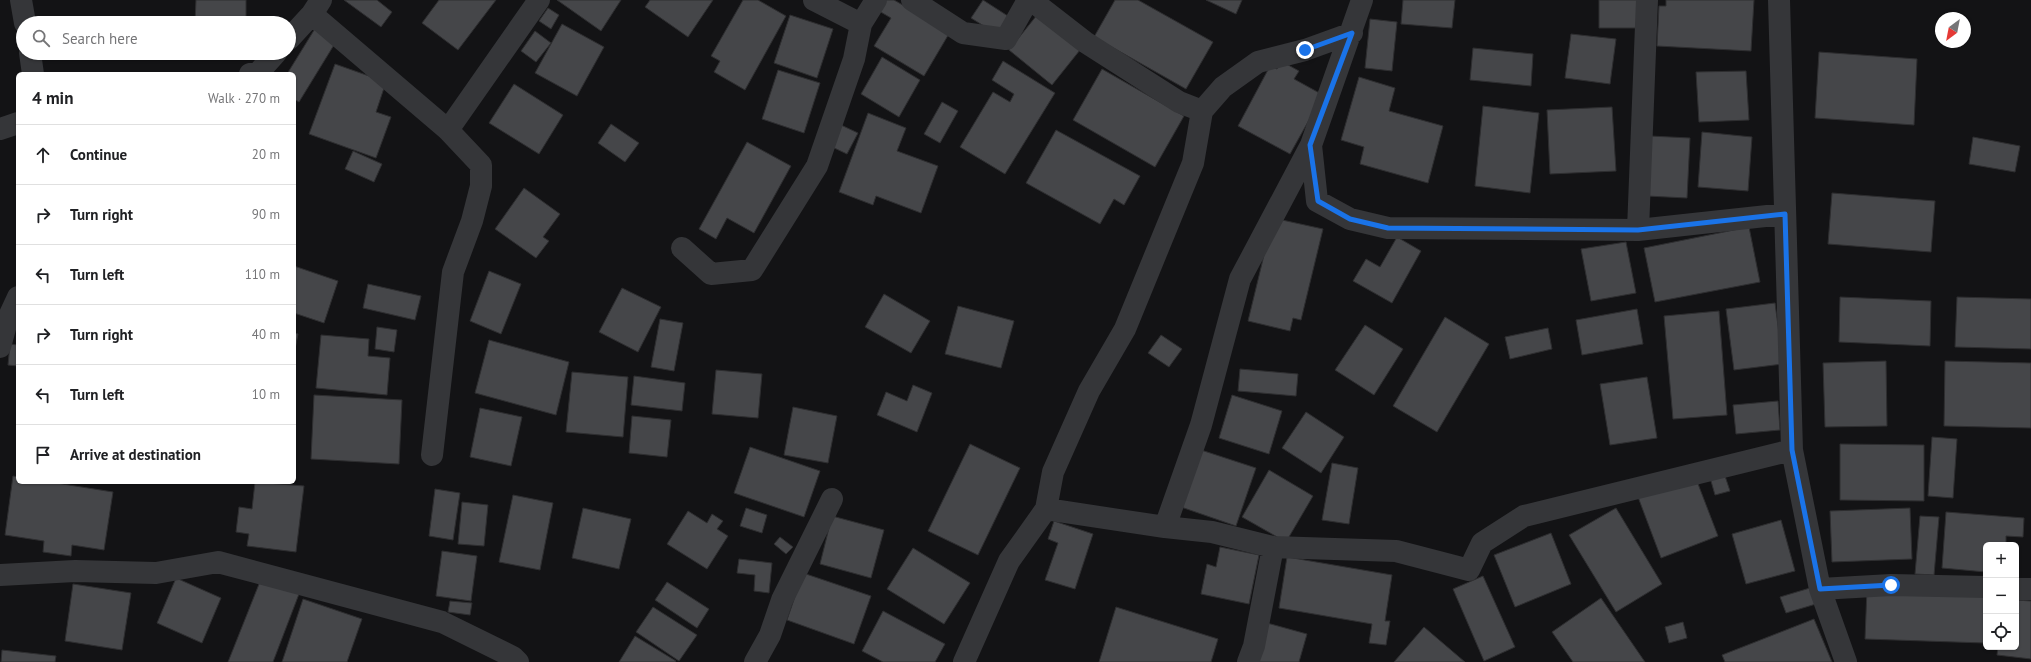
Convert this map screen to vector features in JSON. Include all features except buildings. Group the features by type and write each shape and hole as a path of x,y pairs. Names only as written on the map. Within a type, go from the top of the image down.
{"street":[{"path":"21,0 24,16"},
{"path":"448,130 539,0"},
{"path":"814,0 861,24"},
{"path":"682,248 711,274 752,270 817,166 854,59 861,24 876,0"},
{"path":"912,0 963,33 1006,39 1028,0"},
{"path":"1031,0 1085,42 1179,102 1202,111"},
{"path":"1165,527 1201,425 1240,279 1310,145 1352,33 1362,0"},
{"path":"1638,230 1647,0"},
{"path":"1779,0 1792,450 1820,589 1846,662"},
{"path":"296,31 316,7 448,130 481,165 481,186 472,221 453,272 432,455"},
{"path":"964,662 1009,561 1046,508 1053,472 1089,391 1125,329 1193,163 1202,111 1223,87 1258,62 1305,50 1352,33"},
{"path":"31,60 33,72"},
{"path":"257,72 269,60"},
{"path":"0,129 16,124"},
{"path":"1310,145 1318,201 1350,219 1388,228 1638,230 1785,214"},
{"path":"0,347 16,302"},
{"path":"1046,508 1165,527 1212,532 1273,547 1396,551 1469,570 1482,543 1524,516 1792,450"},
{"path":"755,662 770,635 782,600 832,499"},
{"path":"1248,662 1254,646 1273,547"},
{"path":"0,575 75,571 156,574 218,562 442,622 513,656 518,662"},
{"path":"1820,589 1891,585 1983,587"},
{"path":"2019,588 2031,589"}],"route":[{"path":"1305,50 1352,33 1310,145 1318,201 1350,219 1388,228 1638,230 1785,214 1792,450 1820,589 1891,585"}]}
